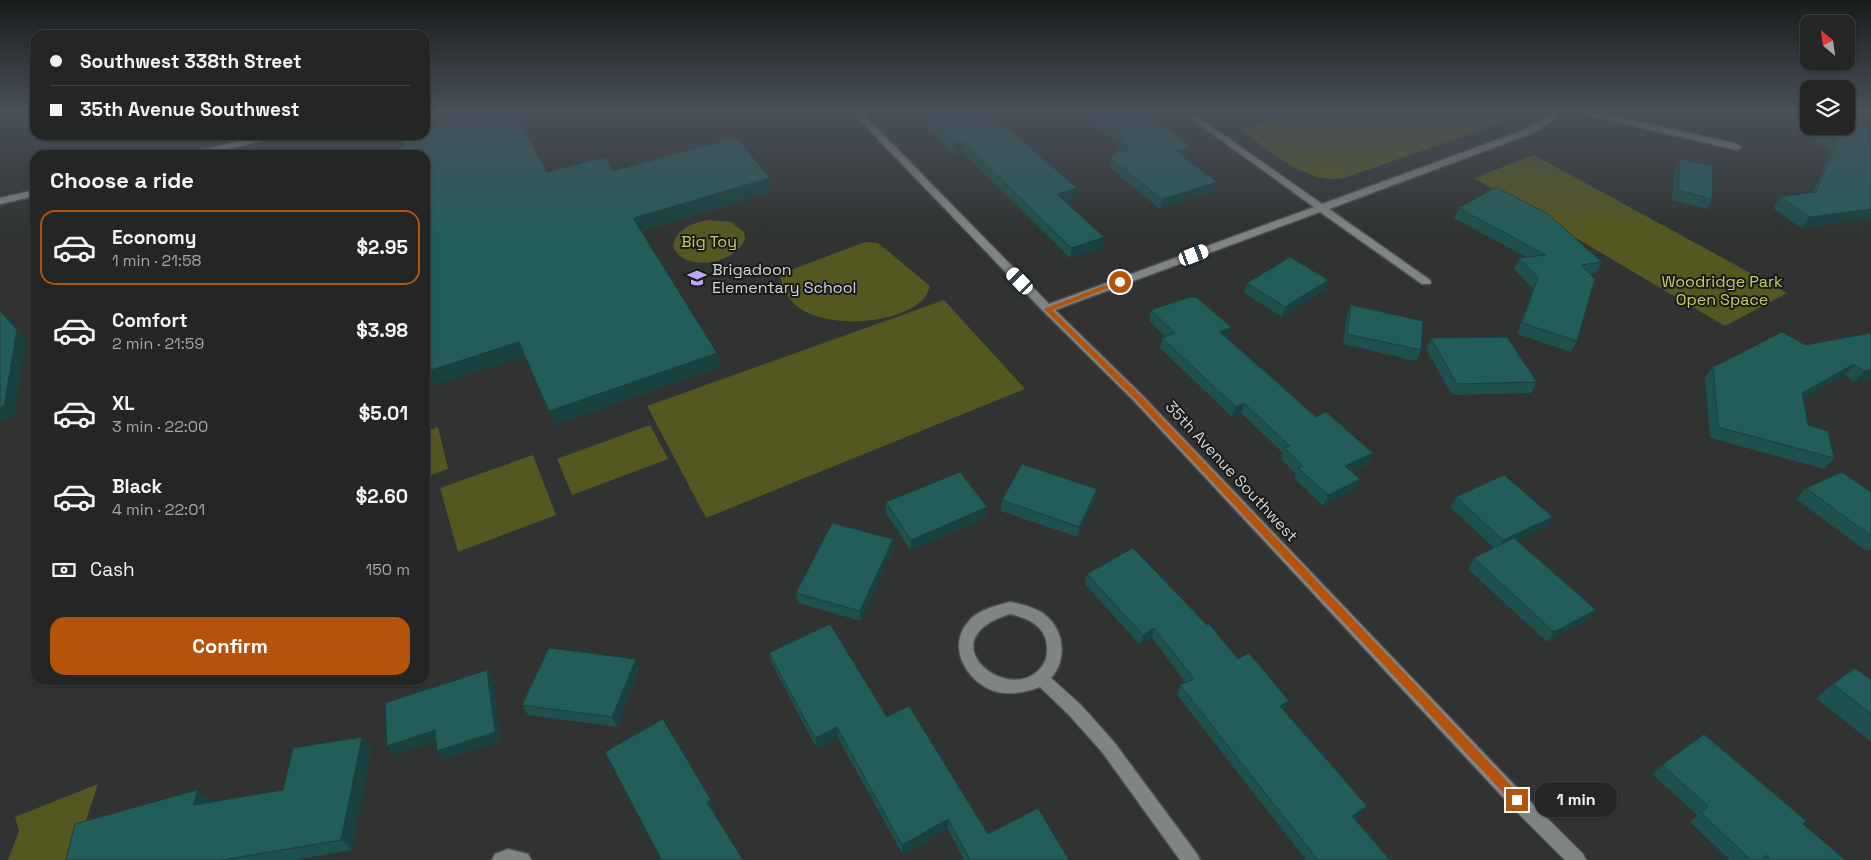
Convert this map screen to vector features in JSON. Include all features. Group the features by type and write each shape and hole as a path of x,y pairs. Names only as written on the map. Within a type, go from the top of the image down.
{"street":[{"name":"35th Avenue Southwest","path":"895,152 1047,309 1138,397 1517,800 1577,860"},
{"path":"1243,152 1426,282"},
{"path":"1047,309 1472,152"},
{"path":"0,201 30,194"},
{"path":"1010,608 1025,611 1038,618 1049,629 1055,641 1056,655 1050,668 1041,678 1027,685 1011,686 995,684 981,676 971,665 966,652 966,638 972,626 982,616 995,610 1010,608"},
{"path":"1041,678 1075,710 1108,747 1191,860"}],"green space":[{"path":"1271,152 1418,152 1347,177 1333,179 1305,172"},
{"name":"Woodridge Park Open Space","path":"1534,155 1787,293 1725,326 1474,178"},
{"name":"Big Toy","path":"709,220 731,222 744,232 745,239 740,248 732,255 710,262 698,263 679,255 673,246 681,231 691,225"},
{"path":"865,242 878,243 930,286 925,297 913,307 897,314 878,319 857,321 836,320 817,316 801,309 790,299 780,274"},
{"path":"944,300 1025,389 706,518 647,406"},
{"path":"650,425 668,459 572,495 557,459"},
{"path":"438,427 448,469 430,475 430,430"},
{"path":"533,455 556,515 458,552 440,488"},
{"path":"98,784 73,860 8,860 19,831 15,817"}],"building":[{"path":"430,152 536,152 547,172 605,157 613,171 681,152 749,152 770,178 633,218 717,353 549,411 519,342 430,370"},
{"path":"973,152 1036,152 1077,188 1057,194 1104,237 1071,248"},
{"path":"1177,152 1217,182 1162,199 1110,158 1116,156 1113,153"},
{"path":"1833,152 1871,152 1871,209 1809,217 1780,197 1816,192"},
{"path":"1680,159 1713,166 1712,199 1678,190"},
{"path":"1496,187 1548,214 1602,262 1581,265 1595,279 1577,341 1522,323 1538,277 1519,258 1546,255 1459,208"},
{"path":"1290,257 1328,280 1285,307 1247,283"},
{"path":"1190,297 1196,297 1231,327 1220,332 1316,417 1326,412 1373,453 1345,466 1360,479 1328,495 1298,468 1303,466 1284,448 1290,446 1244,403 1236,407 1162,338 1175,333 1151,310"},
{"path":"1351,305 1423,321 1421,350 1347,334"},
{"path":"0,311 17,330 4,406 0,407"},
{"path":"1782,332 1805,345 1871,333 1871,370 1864,371 1854,364 1802,393 1808,425 1828,431 1834,458 1718,427 1713,367"},
{"path":"1507,337 1537,382 1457,384 1431,338"},
{"path":"1022,464 1097,489 1079,527 1002,500"},
{"path":"960,472 987,507 911,540 886,502"},
{"path":"1842,472 1871,492 1871,536 1806,488"},
{"path":"1504,475 1553,517 1503,540 1456,497"},
{"path":"832,523 893,539 860,611 796,593"},
{"path":"1514,538 1596,610 1554,632 1474,558"},
{"path":"1133,548 1207,625 1209,624 1238,659 1249,653 1289,701 1280,706 1367,806 1352,816 1390,860 1318,860 1180,685 1194,679 1154,628 1143,635 1087,574"},
{"path":"830,624 887,717 909,706 988,834 1038,808 1069,860 970,860 948,819 902,845 837,727 815,738 769,653"},
{"path":"549,648 636,659 612,717 522,705"},
{"path":"1855,668 1871,680 1871,714 1833,684"},
{"path":"487,670 495,732 437,751 435,730 387,746 385,703"},
{"path":"663,719 711,800 707,802 743,860 659,860 661,859 605,752"},
{"path":"1704,734 1806,821 1803,824 1845,860 1771,860 1766,855 1761,860 1751,860 1701,813 1708,806 1662,765"},
{"path":"362,737 341,840 222,860 66,860 75,824 197,790 194,805 283,790 293,748"}],"place":[{"name":"Brigadoon Elementary School","path":"697,278"}],"route":[{"path":"1120,282 1047,309 1138,397 1517,800"}]}
